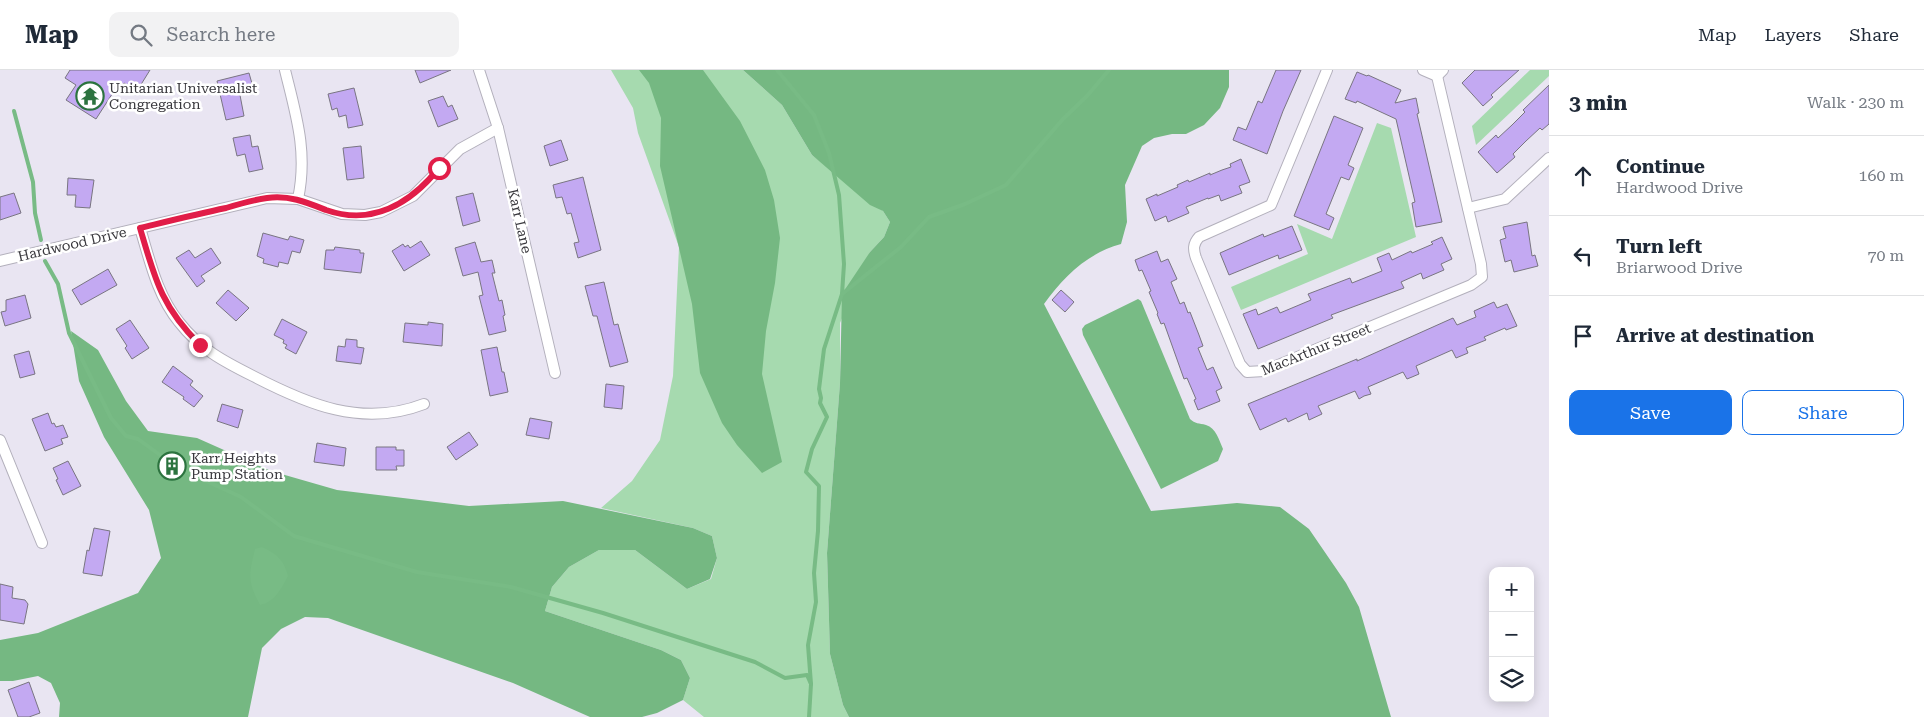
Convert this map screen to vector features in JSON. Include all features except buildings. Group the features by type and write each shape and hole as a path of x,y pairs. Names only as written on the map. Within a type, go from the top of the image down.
{"street":[{"path":"285,70 302,146 302,174 298,199"},
{"name":"Karr Lane","path":"479,70 498,128 555,373"},
{"name":"MacArthur Street","path":"1327,70 1272,206 1199,237 1194,242 1193,250 1196,258 1240,364 1244,370 1251,373 1264,372 1478,281 1482,277 1440,73"},
{"path":"1423,70 1440,73"},
{"name":"Hardwood Drive","path":"0,261 267,198 298,199 342,214 365,215 381,212 413,196 460,150 476,139 498,128"},
{"path":"1468,208 1505,199 1549,158"},
{"path":"140,228 153,275 165,301 187,331 215,356 302,400 333,410 374,414 397,411 424,404"},
{"path":"0,440 42,543"}],"shaded area":[{"path":"611,70 743,70 782,105 812,155 883,211 890,222 884,237 870,252 840,323 840,383 827,553 830,654 843,705 849,717 704,717 683,700 690,678 681,660 661,650 545,611 552,587 569,567 599,550 635,550 687,589 711,579 717,558 712,536 693,528 601,508 632,481 660,440 673,376 679,247 638,133 633,108"},
{"path":"639,70 703,70 740,121 765,170 774,200 780,238 775,283 766,331 762,374 782,462 762,473 737,445 722,423 700,373 692,304 660,166 661,118 649,83"},
{"path":"743,70 1229,70 1229,87 1220,108 1204,125 1186,134 1172,134 1154,138 1142,146 1125,185 1127,222 1121,244 1098,253 1078,267 1068,275 1044,304 1151,511 1237,503 1280,507 1309,529 1346,583 1359,607 1391,717 849,717 843,705 830,654 827,553 840,383 842,294 870,252 884,237 890,222 883,211 870,205 812,155 782,105"},
{"path":"1530,70 1549,70 1549,76 1476,145 1472,126"},
{"path":"1377,123 1391,128 1416,237 1241,310 1231,287 1308,254 1297,224 1332,239"},
{"path":"1138,299 1141,301 1190,419 1195,423 1206,425 1212,429 1223,449 1218,461 1161,489 1083,335 1082,329 1085,325"},
{"path":"71,331 98,350 126,401 148,431 197,438 271,471 337,490 469,506 563,501 693,528 712,536 717,558 710,579 687,589 635,550 599,550 569,567 552,587 545,611 661,650 681,660 690,678 683,700 657,713 642,717 590,717 513,683 328,618 305,617 281,629 262,648 248,717 59,717 60,703 51,683 38,676 13,681 0,681 0,640 38,633 138,593 161,558 149,510 104,437 79,381"},
{"path":"262,547 279,558 288,576 274,598 260,605 253,590 250,577 255,549"}],"waterway":[{"path":"777,70 814,115 829,153 839,195 844,264 842,294 824,349 819,389 820,403 827,417 812,449 806,472 819,486 818,531 814,573 816,602 808,645 811,684 809,717"},
{"path":"842,294 901,247 929,217 965,204 1006,185 1063,119 1087,96 1109,70"},
{"path":"14,111 33,182 35,213 41,240"},
{"path":"45,261 58,284 69,333 111,418 126,436 138,439 178,468 241,497 294,536 417,572 511,587 603,613 755,662 785,678 807,675 811,684"}],"place":[{"name":"Unitarian Universalist Congregation","path":"90,96"},
{"name":"Karr Heights Pump Station","path":"172,466"}],"route":[{"path":"200,345 178,321 165,301 153,275 140,228 267,198 284,197 298,199 326,210 355,216 381,212 413,196 439,168"}]}
